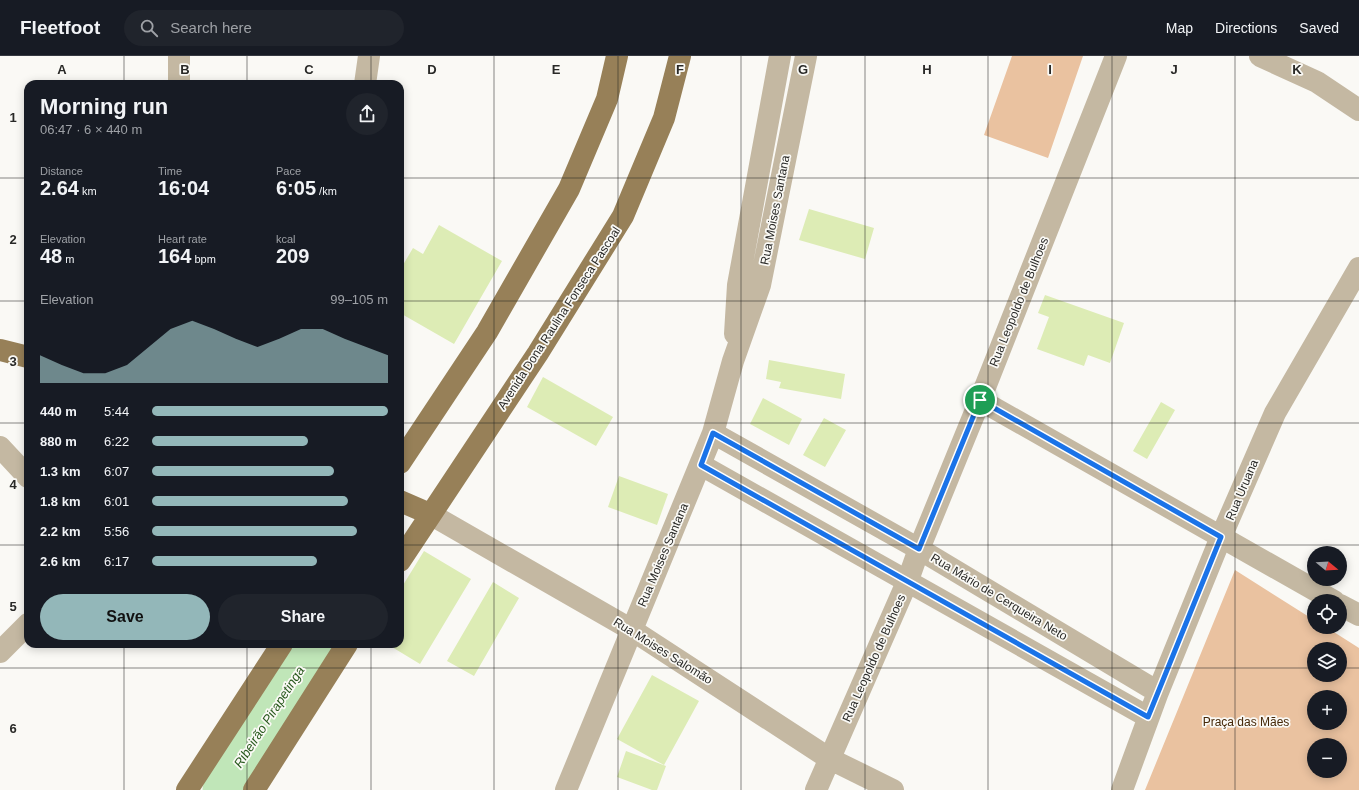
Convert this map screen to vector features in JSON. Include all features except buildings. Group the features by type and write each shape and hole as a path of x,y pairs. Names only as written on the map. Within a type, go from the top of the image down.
{"main road":[{"path":"404,457 487,332 569,190 607,99 617,56"},
{"name":"Avenida Dona Raulina Fonseca Pascoal","path":"404,555 538,353 623,216 664,118 680,56"},
{"path":"0,350 24,356"},
{"path":"404,503 430,514"},
{"path":"187,790 279,648"},
{"path":"254,790 344,648"}],"street":[{"path":"179,56 179,80"},
{"path":"366,80 369,56"},
{"name":"Rua Moises Santana","path":"734,361 738,285 780,56"},
{"name":"Rua Moises Santana","path":"566,790 713,433 734,361 760,285 806,56"},
{"name":"Rua Leopoldo de Bulhoes","path":"816,790 908,580 919,549 980,400 1116,56"},
{"path":"1260,56 1316,82 1359,110"},
{"name":"Rua Uruana","path":"1122,790 1158,692 1221,537 1275,413 1359,268"},
{"path":"980,400 1322,594"},
{"name":"Rua Mário de Cerqueira Neto","path":"713,433 919,549 1158,692"},
{"path":"0,447 24,473"},
{"path":"701,465 908,580 1148,717"},
{"name":"Rua Moises Salomão","path":"430,514 632,630 830,759 893,790"},
{"path":"1347,609 1359,615"},
{"path":"2,647 24,628"},
{"path":"1060,667 1075,642"}],"green space":[{"path":"1012,56 1083,56 1048,158 984,135"},
{"name":"Praça das Mães","path":"1235,570 1307,616 1307,634 1337,634 1359,648 1359,790 1145,790"}],"waterway":[{"name":"Ribeirão Pirapetinga","path":"222,790 313,648"}],"route":[{"path":"980,400 1221,537 1148,717 908,580 701,465 713,433 919,549 980,400"}]}
